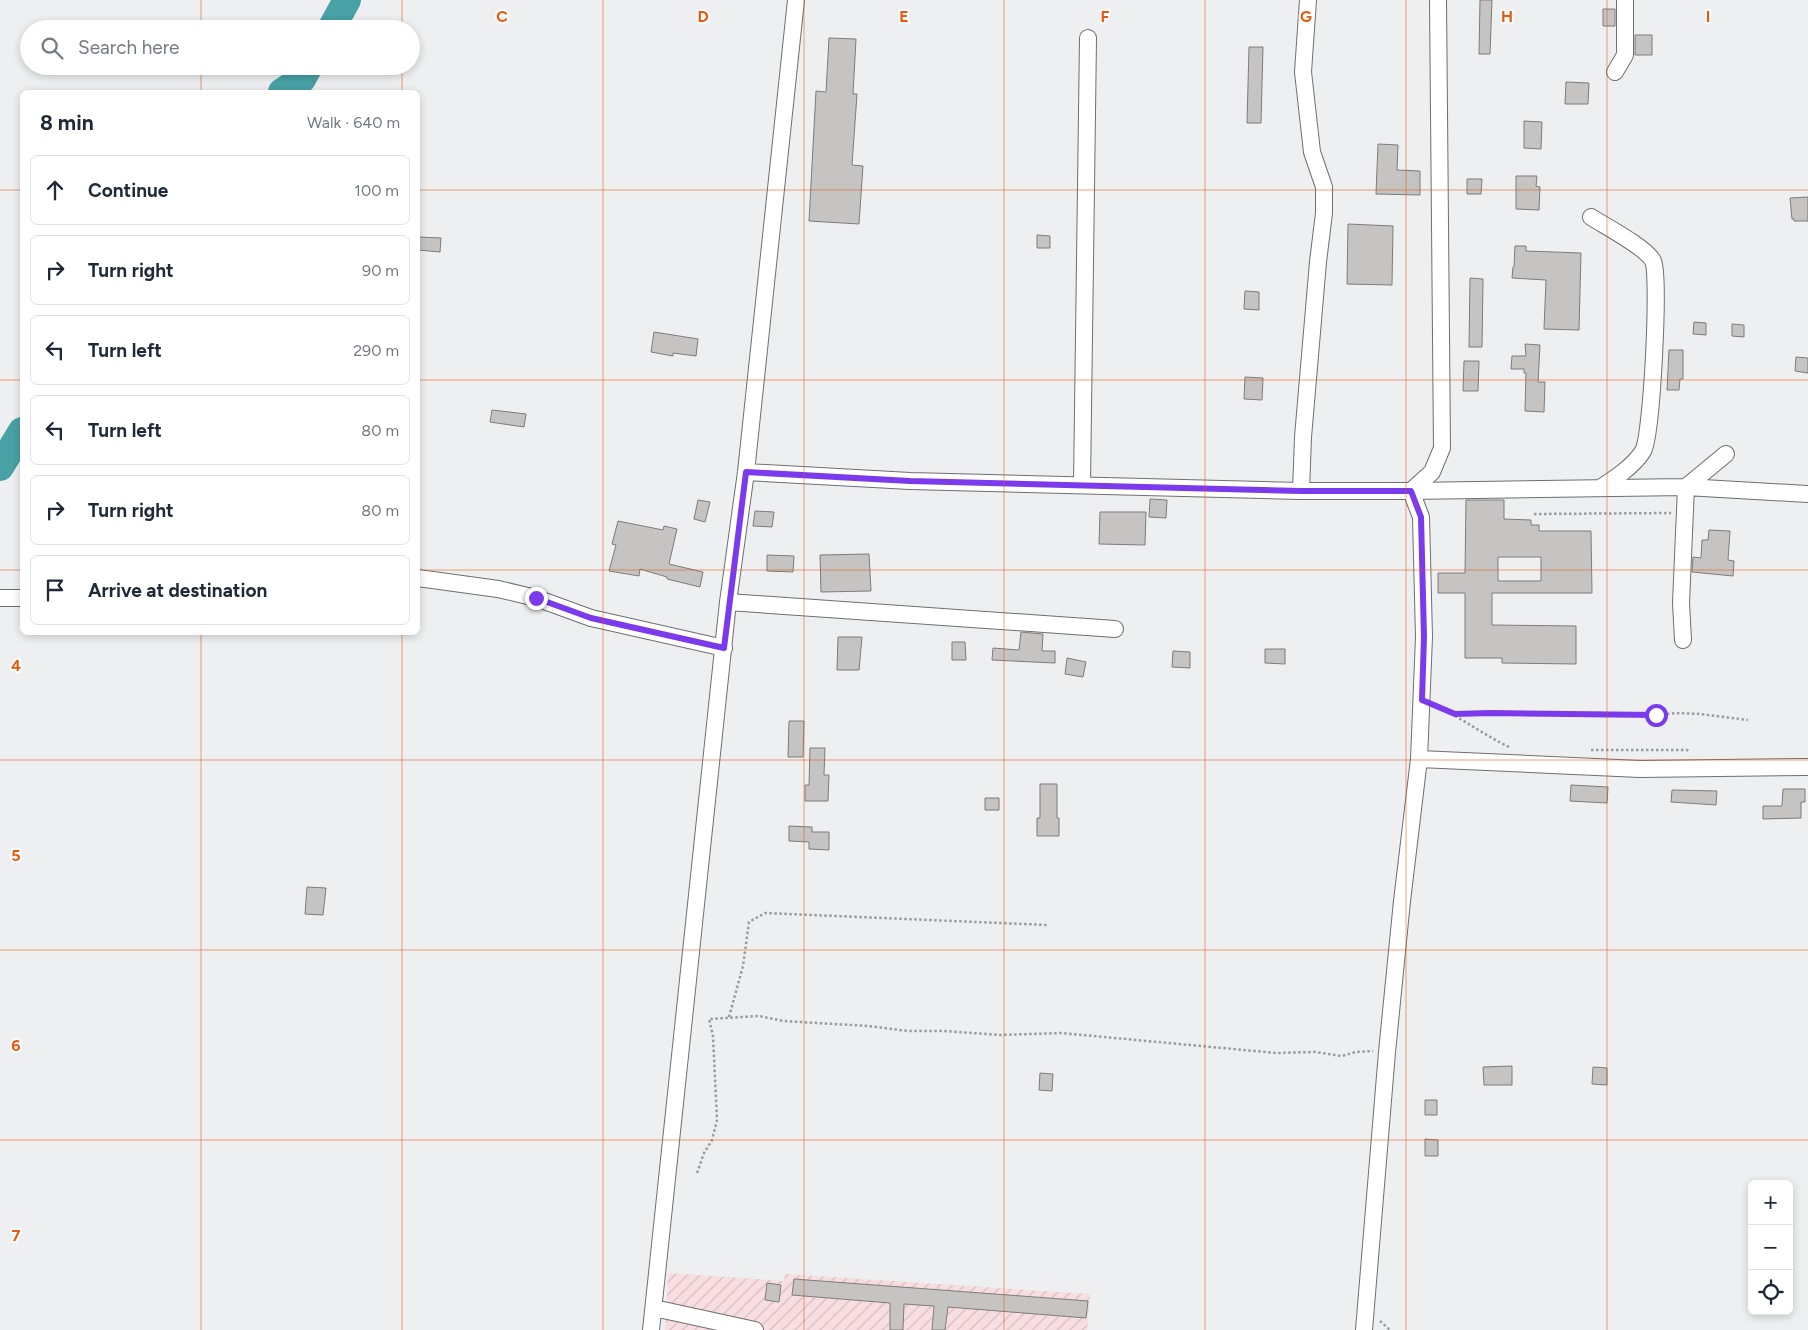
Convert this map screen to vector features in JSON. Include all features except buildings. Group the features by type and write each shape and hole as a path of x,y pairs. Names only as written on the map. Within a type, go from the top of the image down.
{"street":[{"path":"651,1330 728,602 746,472 796,0"},
{"path":"1301,491 1303,437 1324,212 1324,187 1312,152 1303,72 1308,0"},
{"path":"1411,491 1432,472 1442,448 1438,0"},
{"path":"1615,72 1625,55 1625,0"},
{"path":"1082,485 1088,38"},
{"path":"1592,217 1638,245 1653,261 1656,281 1652,396 1644,451 1625,470 1600,488"},
{"path":"1683,640 1681,603 1686,487 1726,454"},
{"path":"746,472 910,481 1301,491 1686,487 1808,494"},
{"path":"1364,1330 1387,1052 1419,759 1424,637 1421,517 1411,491"},
{"path":"420,578 498,589 536,598 591,618 724,648"},
{"path":"0,598 20,598"},
{"path":"728,602 1115,629"},
{"path":"1419,759 1640,769 1808,767"},
{"path":"654,1308 755,1330"}],"path":[{"path":"1534,514 1685,513"},
{"path":"1422,700 1455,714 1477,729 1514,749"},
{"path":"1455,714 1656,715 1676,712 1748,720"},
{"path":"1591,750 1687,750 1708,768"},
{"path":"729,1017 743,966 749,922 765,913 1047,925"},
{"path":"697,1173 704,1153 712,1140 717,1120 713,1036 709,1019 759,1016 783,1021 868,1026 908,1031 944,1031 1000,1035 1061,1033 1276,1053 1316,1052 1342,1056 1356,1052 1376,1050 1387,1052"}],"shaded area":[{"path":"668,1273 784,1281 785,1274 1090,1294 1087,1330 665,1330"}],"waterway":[{"path":"336,20 347,0"},
{"path":"285,90 302,79 304,75"},
{"path":"0,467 20,434"}],"route":[{"path":"536,598 591,618 724,648 728,602 746,472 910,481 1301,491 1411,491 1421,517 1424,637 1422,700 1455,714 1656,715"}]}
